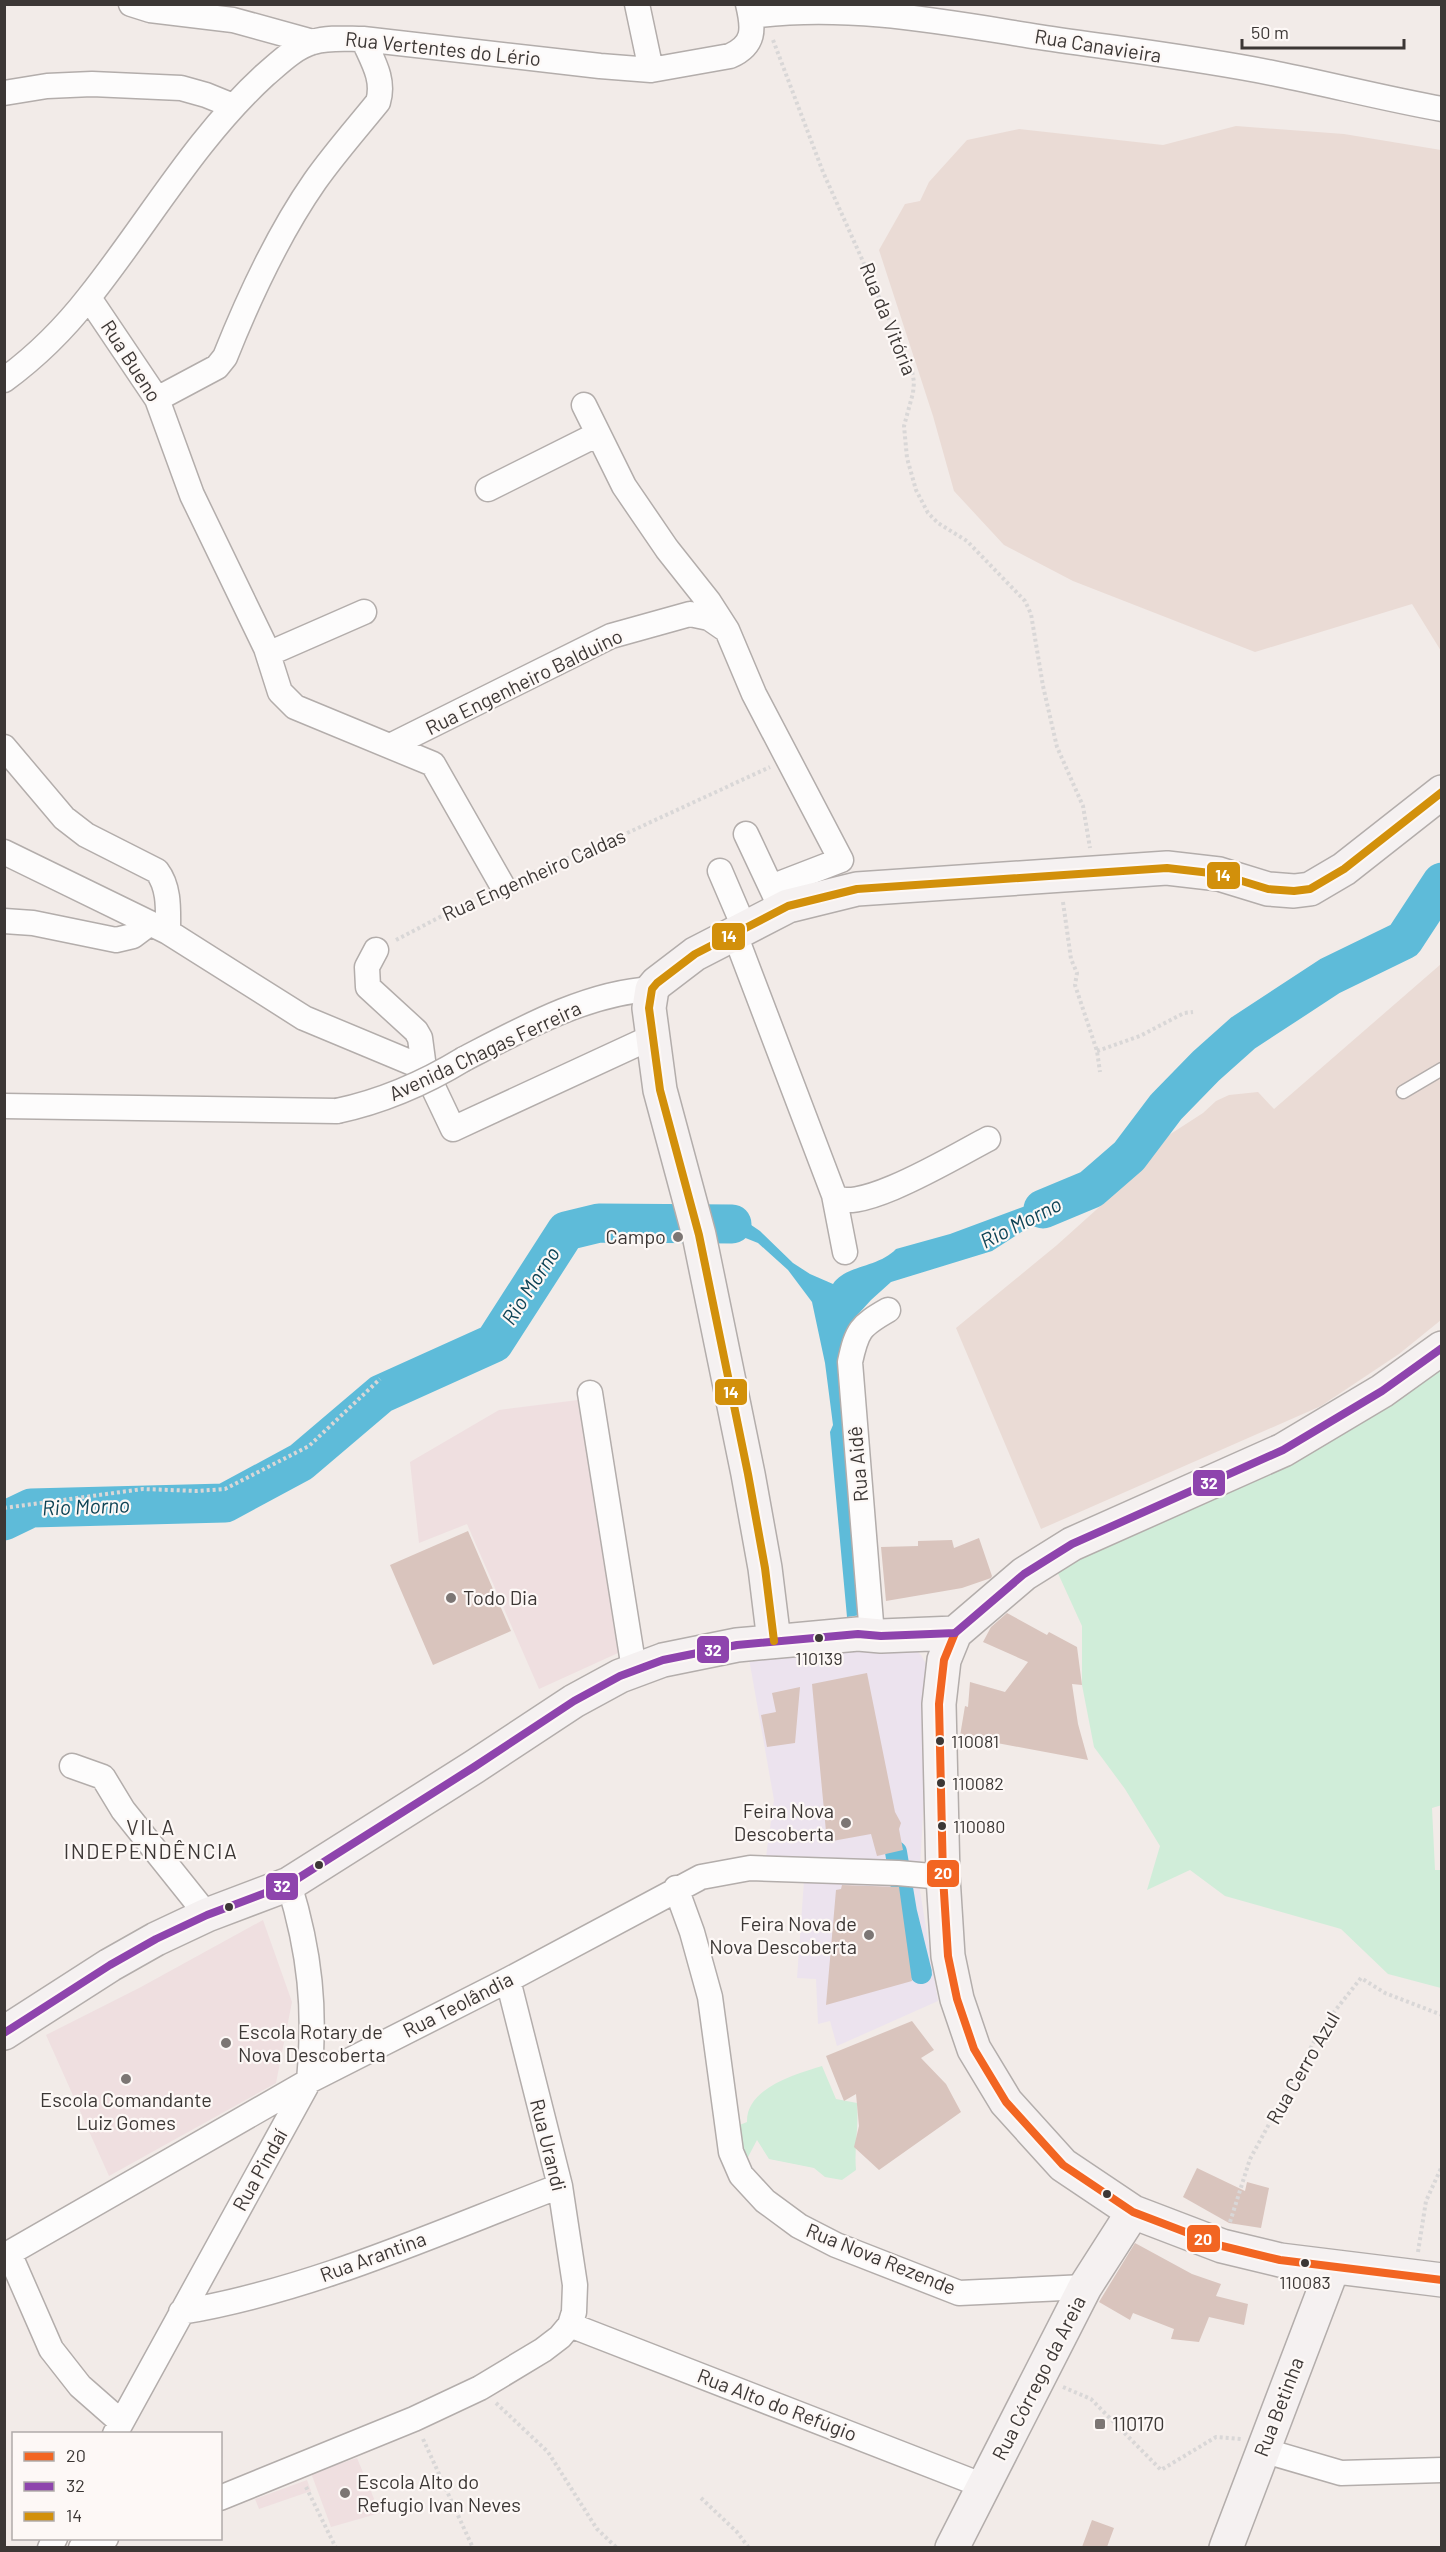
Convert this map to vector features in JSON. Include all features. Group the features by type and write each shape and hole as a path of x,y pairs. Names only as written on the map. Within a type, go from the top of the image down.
{"main road":[{"path":"774,1641 765,1569 748,1474 699,1235 692,1203 665,1113 652,1037 649,1008 652,989 674,968 739,930 776,898 857,889 1078,873 1188,869 1219,874 1268,889 1293,891 1310,889 1344,869 1442,792"},
{"path":"1428,2278 1280,2260 1222,2246 1133,2212 1063,2165 1006,2102 974,2049 957,1999 948,1956 943,1877 939,1704 943,1667 955,1634 1024,1574 1063,1550 1283,1450 1382,1391 1442,1348"},
{"path":"4,2034 110,1965 156,1939 289,1884 574,1701 634,1669 663,1660 737,1645 858,1634 955,1634"},
{"name":"Rua Córrego da Areia","path":"952,2547 1085,2287 1133,2212"},
{"name":"Rua Betinha","path":"1226,2547 1333,2267"}],"street":[{"path":"131,4 150,10 233,20 313,42"},
{"path":"636,4 651,70"},
{"name":"Rua Canavieira","path":"754,12 828,11 902,16 1277,74 1349,92 1442,109"},
{"name":"Rua Vertentes do Lério","path":"4,380 32,360 89,298 208,136 233,106 295,50 313,42 335,38 363,39 651,70 730,56 742,51 752,32 754,12"},
{"path":"158,399 217,367 221,362 297,209 316,180 378,102 381,90 379,77 363,39"},
{"path":"4,93 46,86 92,84 181,88 233,106"},
{"name":"Rua Bueno","path":"89,298 158,399 192,495 268,654 280,692 295,707 433,764 502,885"},
{"path":"584,405 624,486 666,549 709,602 727,630 754,694 841,860 776,898 746,834"},
{"path":"488,489 598,434"},
{"path":"268,654 364,612"},
{"name":"Rua Engenheiro Balduino","path":"390,746 611,636 690,614 709,618 727,630"},
{"path":"4,747 64,818 86,835 157,871 163,880 167,897 158,928"},
{"path":"4,852 158,928 304,1018 424,1068"},
{"path":"720,871 834,1195 845,1252"},
{"path":"4,921 33,923 116,940 158,928"},
{"path":"376,950 367,967 368,987 416,1031 420,1038 424,1068 453,1129 652,1037"},
{"name":"Avenida Chagas Ferreira","path":"4,1106 337,1111 385,1099 417,1086 522,1030 597,999 631,990 652,989"},
{"path":"834,1195 846,1201 874,1196 988,1139"},
{"name":"Rua Aidê","path":"872,1635 850,1362 856,1335 870,1320 888,1310"},
{"path":"590,1393 634,1669"},
{"path":"72,1766 103,1777 123,1809 207,1916"},
{"name":"Rua Teolândia","path":"7,2255 309,2081 508,1980 676,1887 715,1872 750,1868 887,1872 943,1877"},
{"name":"Rua Pindaí","path":"118,2427 309,2081 313,2038 312,1992 307,1952 289,1884"},
{"name":"Rua Nova Rezende","path":"676,1887 692,1932 710,1997 731,2152 741,2175 765,2201 799,2226 836,2245 958,2293 1085,2287"},
{"name":"Rua Urandi","path":"508,1980 560,2186 575,2285 572,2319"},
{"name":"Rua Arantina","path":"181,2312 252,2299 303,2283 560,2186"},
{"path":"7,2255 51,2349 80,2386 118,2427"},
{"path":"222,2497 414,2419 480,2388 543,2350 560,2337 572,2319"},
{"name":"Rua Alto do Refúgio","path":"572,2319 984,2486"},
{"path":"1264,2446 1341,2473 1442,2470"},
{"path":"81,2547 100,2540"}],"lane":[{"path":"1403,1092 1442,1070"}],"path":[{"name":"Rua da Vitória","path":"754,12 912,371 913,393 904,426 907,458 916,490 928,513 979,553 1025,601 1031,614 1043,686 1057,747 1083,806 1078,873 1066,929 1071,959 1077,973 1075,985 1097,1051 1100,1072"},
{"name":"Rua Engenheiro Caldas","path":"376,950 502,885 612,840 789,758"},
{"path":"1097,1051 1140,1036 1184,1013 1193,1012"},
{"path":"4,1508 143,1489 197,1491 225,1489 309,1446 380,1379"},
{"name":"Rua Cerro Azul","path":"1222,2246 1250,2159 1322,2027 1361,1978 1385,1993 1442,2015"},
{"path":"1428,2278 1426,2201 1442,2166"},
{"path":"1039,2377 1091,2399 1161,2470 1216,2436 1264,2446"},
{"path":"480,2388 548,2452 597,2529 617,2547"},
{"path":"414,2419 473,2547"},
{"path":"295,2468 336,2547"},
{"path":"702,2498 749,2547"}],"shaded area":[{"path":"1236,126 1344,134 1441,150 1441,651 1412,604 1255,652 1073,581 1004,545 954,491 933,416 879,250 905,204 920,201 929,182 967,140 1019,129 1163,145"},
{"path":"1441,964 1441,1320 1399,1354 1321,1406 1041,1529 956,1328 1057,1245 1106,1201 1101,1195 1138,1155 1203,1113 1216,1101 1229,1095 1258,1092 1274,1109"},
{"path":"578,1400 618,1653 539,1689 467,1524 419,1543 410,1462 499,1410"},
{"name":"Feira Nova Descoberta","path":"910,1645 921,1655 931,1673 919,1885 938,2001 837,2046 830,2021 818,2024 816,1979 797,1978 804,1881 763,1878 774,1800 748,1653"},
{"path":"263,1920 292,2002 276,2083 109,2176 46,2035 141,1987"},
{"name":"Escola Alto do Refugio Ivan Neves","path":"357,2458 380,2513 331,2527 311,2473"},
{"path":"307,2480 311,2491 259,2509 255,2499"}],"green space":[{"path":"1441,1363 1442,1805 1432,1808 1435,1870 1441,1870 1441,1988 1388,1974 1341,1929 1225,1896 1190,1870 1147,1890 1160,1846 1125,1789 1094,1747 1082,1685 1082,1626 1056,1569"},
{"path":"822,2066 836,2099 857,2103 856,2170 842,2180 825,2177 814,2168 769,2159 757,2140 747,2159 736,2139 737,2126 747,2122 749,2110 755,2100 774,2084"}],"water":[{"path":"1085,1184 1096,1193 1049,1222 1026,1229 992,1251 891,1282 850,1323 843,1358 861,1615 847,1617 830,1432 833,1425 825,1363 812,1302 788,1270 758,1243 738,1235 711,1231 708,1208 732,1212 760,1231 793,1263 810,1274 833,1284 845,1273 880,1260 896,1249 950,1234"}],"building":[{"name":"Todo Dia","path":"468,1531 511,1631 433,1665 390,1565"},
{"path":"979,1538 991,1578 962,1588 886,1601 881,1547 918,1546 918,1541 952,1540 954,1548"},
{"path":"1007,1613 1047,1635 1049,1632 1077,1647 1082,1685 1072,1684 1078,1724 1088,1760 960,1736 965,1706 968,1707 970,1682 1005,1692 1028,1662 983,1642 991,1627"},
{"path":"867,1673 895,1812 901,1823 899,1829 903,1850 877,1856 871,1834 827,1842 812,1684"},
{"path":"800,1687 795,1743 767,1747 761,1715 776,1712 772,1693"},
{"name":"Feira Nova de Nova Descoberta","path":"842,1885 899,1887 912,1981 826,2005 836,1890 841,1889"},
{"path":"912,2021 934,2050 921,2058 946,2084 961,2112 879,2170 854,2147 859,2126 856,2094 844,2101 826,2056"},
{"path":"1197,2168 1245,2191 1247,2182 1269,2188 1261,2228 1229,2223 1183,2197"},
{"path":"1135,2243 1192,2274 1221,2284 1216,2296 1248,2304 1244,2325 1209,2317 1199,2342 1171,2339 1174,2329 1133,2313 1130,2320 1099,2302"},
{"path":"1092,2520 1114,2528 1107,2547 1082,2547"}],"waterway":[{"name":"Rio Morno","path":"1043,1209 1091,1189 1129,1156 1166,1107 1206,1066 1243,1033 1330,976 1404,940 1442,882"},
{"name":"Rio Morno","path":"4,1521 31,1508 225,1503 301,1462 381,1394 494,1343 566,1231 599,1223 732,1224"},
{"path":"896,1852 906,1912 921,1973"}],"transit line":[{"name":"14","path":"774,1641 765,1568 748,1474 699,1235 660,1090 649,1008 652,989 695,954 788,906 857,889 1167,868 1219,874 1268,889 1294,891 1310,889 1344,869 1442,792"},
{"name":"32","path":"4,2033 110,1965 156,1939 207,1915 289,1884 574,1701 620,1676 663,1660 737,1645 858,1634 881,1636 955,1633 1024,1574 1072,1544 1283,1450 1382,1391 1442,1348"},
{"name":"20","path":"955,1633 944,1660 939,1704 943,1877 948,1956 957,1999 974,2049 1006,2102 1063,2165 1133,2212 1222,2246 1280,2260 1442,2280"}],"place":[{"name":"Campo","path":"678,1237"},
{"name":"Todo Dia","path":"451,1598"},
{"name":"110139","path":"819,1638"},
{"name":"110081","path":"940,1741"},
{"name":"110082","path":"941,1783"},
{"name":"Feira Nova Descoberta","path":"846,1823"},
{"name":"110080","path":"942,1826"},
{"name":"Feira Nova de Nova Descoberta","path":"869,1935"},
{"name":"Escola Rotary de Nova Descoberta","path":"226,2043"},
{"name":"Escola Comandante Luiz Gomes","path":"126,2079"},
{"name":"110083","path":"1305,2263"},
{"name":"110170","path":"1100,2424"},
{"name":"Escola Alto do Refugio Ivan Neves","path":"345,2493"}],"district":[{"name":"VILA INDEPENDÊNCIA","path":"151,1840"}]}
